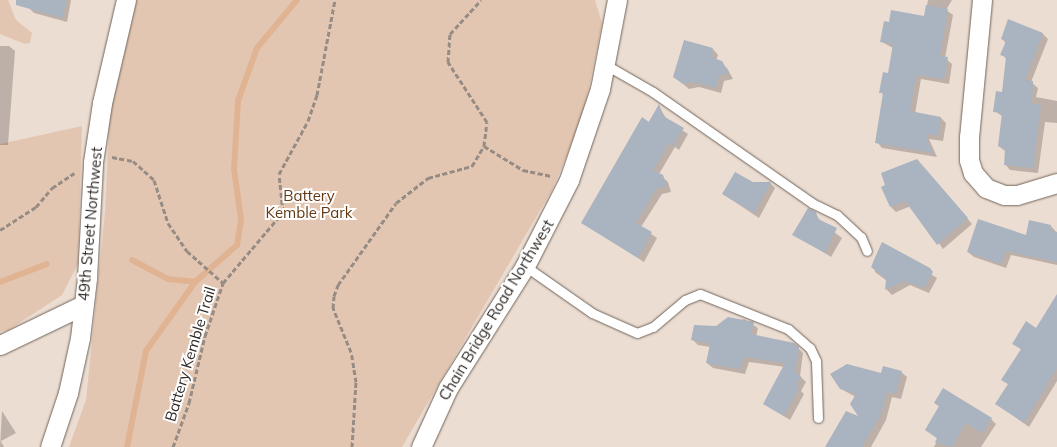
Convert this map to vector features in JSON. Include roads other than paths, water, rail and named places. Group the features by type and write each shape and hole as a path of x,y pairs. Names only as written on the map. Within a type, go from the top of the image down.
{"street":[{"name":"49th Street Northwest","path":"50,447 68,393 83,305 93,162 102,103 126,0"},
{"name":"Chain Bridge Road Northwest","path":"421,447 458,371 525,266 569,180 589,128 606,65 617,0"},
{"path":"982,0 972,86 970,166 986,188 1004,195 1017,196 1057,183"},
{"path":"0,345 83,305"}],"lane":[{"path":"606,65 653,92 812,204 837,215 861,237 867,251"},
{"path":"525,266 592,313 637,333 653,327 685,300 700,294 788,329 810,348 816,361 818,418"}],"waterway":[{"path":"127,447 146,351 195,282 237,245 241,219 234,169 238,101 257,48 297,0"},
{"path":"132,260 168,279 195,282"},
{"path":"0,282 47,264"}],"park label":[{"name":"Battery Kemble Park","path":"309,204"}]}
